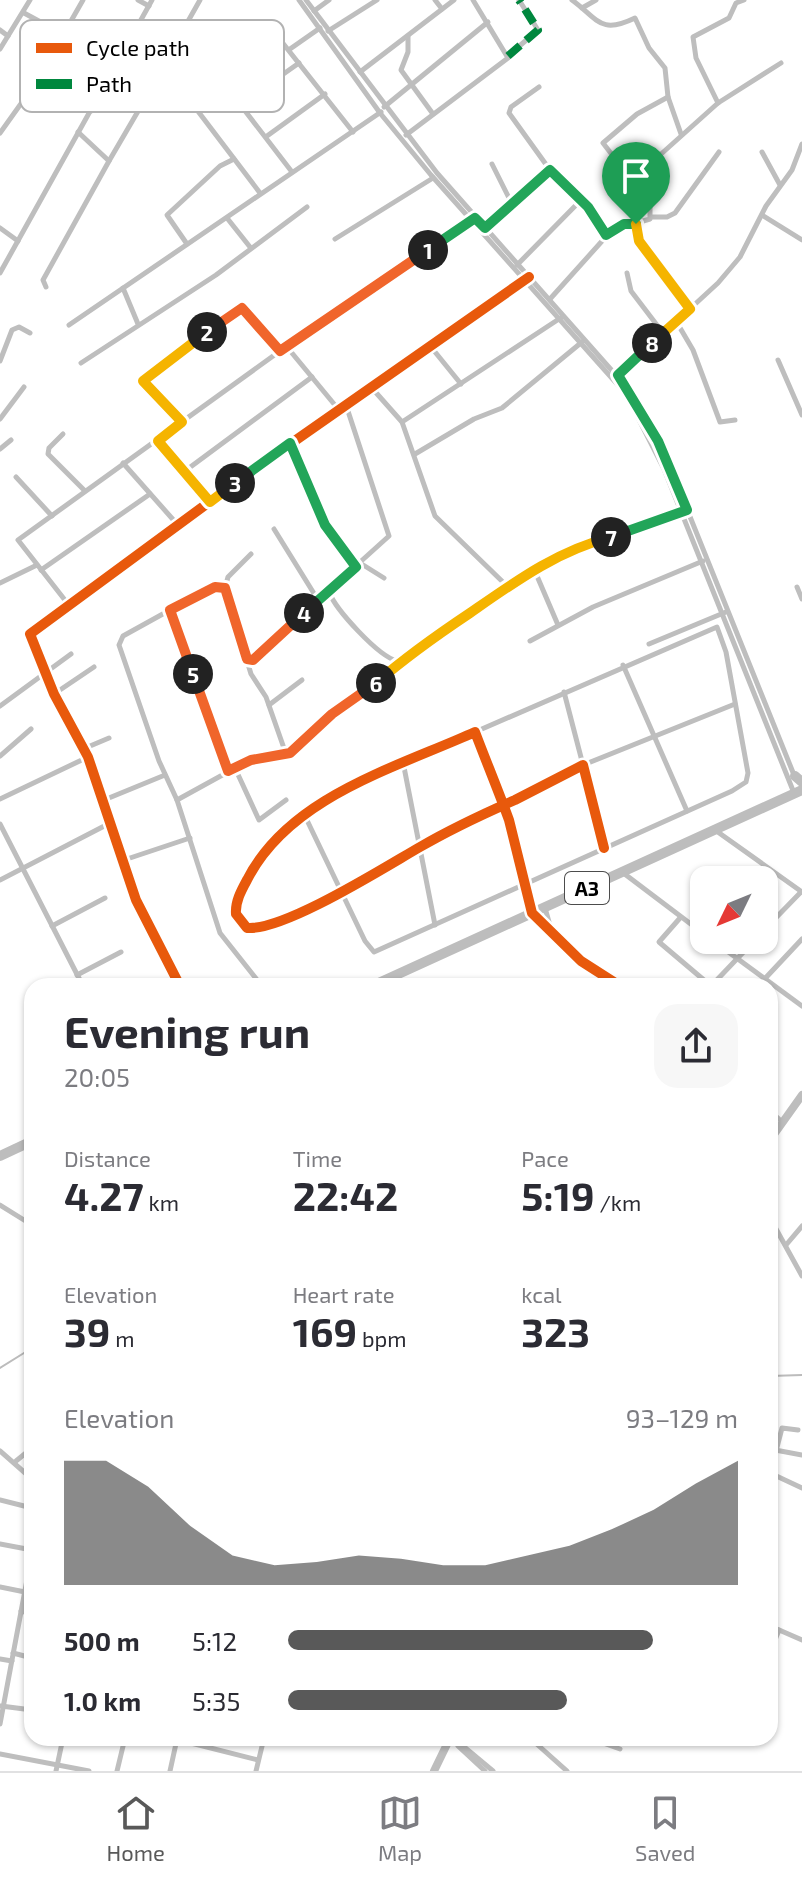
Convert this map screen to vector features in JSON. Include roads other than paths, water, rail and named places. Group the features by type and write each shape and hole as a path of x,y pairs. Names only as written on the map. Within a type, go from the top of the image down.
{"highway":[{"name":"A3","path":"390,978 714,829 796,787"},
{"path":"0,1156 24,1145"}],"main road":[{"path":"779,1119 802,1087"},
{"path":"778,1129 802,1095"},
{"path":"431,1771 446,1746"}],"street":[{"path":"0,49 30,0"},
{"path":"71,20 83,0"},
{"path":"138,0 150,3"},
{"path":"189,20 200,0"},
{"path":"299,0 433,178 618,375 658,441 684,511"},
{"path":"306,0 357,75"},
{"path":"314,11 329,0"},
{"path":"328,31 377,0"},
{"path":"435,0 442,9"},
{"path":"357,75 454,0"},
{"path":"473,0 508,56"},
{"path":"406,135 538,30 519,0"},
{"path":"572,0 607,26 615,27 635,18 649,48 663,64 667,99 681,134"},
{"path":"582,8 596,0"},
{"path":"718,103 696,58 693,37 729,18 736,3 744,0"},
{"path":"24,13 37,20"},
{"path":"69,325 353,132 488,22"},
{"path":"290,49 320,28"},
{"path":"0,30 8,36"},
{"path":"408,36 408,52 401,70 433,114"},
{"path":"284,43 353,132"},
{"path":"284,74 299,63"},
{"path":"631,181 718,103 781,63"},
{"path":"539,87 509,111 550,170 598,218 606,235"},
{"path":"267,136 325,94"},
{"path":"548,301 606,235 624,224 647,222 651,217 650,204 604,142 637,114 667,99"},
{"path":"0,133 20,105"},
{"path":"383,110 473,220"},
{"path":"0,273 90,112"},
{"path":"46,287 43,280 138,112"},
{"path":"199,112 260,193"},
{"path":"248,112 292,172"},
{"path":"78,132 109,161"},
{"path":"618,375 690,309 740,257 762,215 792,170 802,144"},
{"path":"651,217 667,217 675,213 719,152"},
{"path":"762,152 776,173 780,186"},
{"path":"187,244 167,215 220,166 234,159"},
{"path":"492,164 511,202"},
{"path":"483,230 550,170"},
{"path":"335,239 433,178"},
{"path":"516,266 581,200"},
{"path":"81,363 216,275 250,247 293,221 307,207"},
{"path":"762,215 802,240"},
{"path":"227,218 250,247"},
{"path":"68,604 18,540 280,351 473,220"},
{"path":"636,224 639,241 690,309"},
{"path":"0,228 18,241"},
{"path":"627,273 631,291 663,333"},
{"path":"176,978 147,925 121,861 112,822 88,757 54,694 30,635 290,443 527,279"},
{"path":"123,288 138,324"},
{"path":"182,422 143,381 181,349 242,308 280,351"},
{"path":"402,422 562,316"},
{"path":"676,321 693,350 720,422 735,420"},
{"path":"0,361 13,330 19,327 30,333"},
{"path":"415,454 474,419 505,407 584,340"},
{"path":"584,340 632,405 659,458 727,612 796,787"},
{"path":"287,347 339,410"},
{"path":"431,347 461,384"},
{"path":"778,360 802,415"},
{"path":"185,471 312,377"},
{"path":"0,419 24,387"},
{"path":"371,387 402,422 435,516 508,587"},
{"path":"249,662 358,565 389,533 346,405"},
{"path":"63,434 49,448 48,454 83,493"},
{"path":"0,449 11,440"},
{"path":"158,441 210,502"},
{"path":"290,443 325,525 358,565 384,578"},
{"path":"123,463 177,524"},
{"path":"16,477 52,516"},
{"path":"2,579 39,568 150,494"},
{"path":"177,800 251,760 286,754 398,661 534,569 580,546 684,511"},
{"path":"274,529 323,596 333,602 391,660 392,667"},
{"path":"251,554 227,579 225,588 249,662 269,705 286,754"},
{"path":"530,641 558,625 705,560"},
{"path":"534,569 558,625"},
{"path":"225,588 215,587 170,610 123,636 119,645 165,775 177,800 220,933 256,978"},
{"path":"797,587 802,599"},
{"path":"170,610 228,771"},
{"path":"649,644 727,612"},
{"path":"304,814 340,891 372,952 523,886 746,782 747,761 722,638 717,627 403,762 304,814 263,851 240,894 235,907 238,920 247,928 259,928 340,891 421,846 583,765 735,704"},
{"path":"0,706 71,654"},
{"path":"391,660 398,661"},
{"path":"623,665 687,811"},
{"path":"54,694 94,667"},
{"path":"269,705 302,680"},
{"path":"564,691 604,848"},
{"path":"0,756 31,729"},
{"path":"475,732 503,805 532,913 581,961 608,978"},
{"path":"83,749 109,738"},
{"path":"0,799 88,757"},
{"path":"403,762 435,925"},
{"path":"235,768 260,820 286,800"},
{"path":"104,800 165,775"},
{"path":"0,880 112,822"},
{"path":"0,824 79,978"},
{"path":"714,829 802,892 778,916"},
{"path":"121,861 190,838"},
{"path":"622,872 690,925"},
{"path":"52,926 105,898"},
{"path":"544,907 551,930"},
{"path":"680,918 659,942 702,978"},
{"path":"766,978 802,939"},
{"path":"77,975 121,952"},
{"path":"732,954 764,978"},
{"path":"719,978 742,954"},
{"path":"778,988 802,1006"},
{"path":"0,1205 24,1220"},
{"path":"786,1245 802,1226"},
{"path":"778,1232 801,1272"},
{"path":"778,1438 783,1427 798,1430"},
{"path":"0,1451 24,1470"},
{"path":"778,1451 802,1455"},
{"path":"16,1461 24,1454"},
{"path":"778,1477 802,1488"},
{"path":"0,1500 24,1506"},
{"path":"0,1544 24,1549"},
{"path":"0,1587 24,1592"},
{"path":"0,1724 24,1597"},
{"path":"779,1630 802,1640"},
{"path":"13,1653 24,1656"},
{"path":"0,1659 12,1661"},
{"path":"1,1706 24,1709"},
{"path":"56,1768 61,1746"},
{"path":"117,1771 123,1746"},
{"path":"170,1771 174,1746"},
{"path":"205,1746 258,1760"},
{"path":"256,1771 262,1746"},
{"path":"456,1746 485,1771"},
{"path":"458,1746 493,1771"},
{"path":"539,1746 567,1771"},
{"path":"612,1746 620,1749"},
{"path":"0,1754 56,1768 89,1771"}],"waterway":[{"path":"0,1368 24,1353"},
{"path":"778,1376 802,1375"}]}
